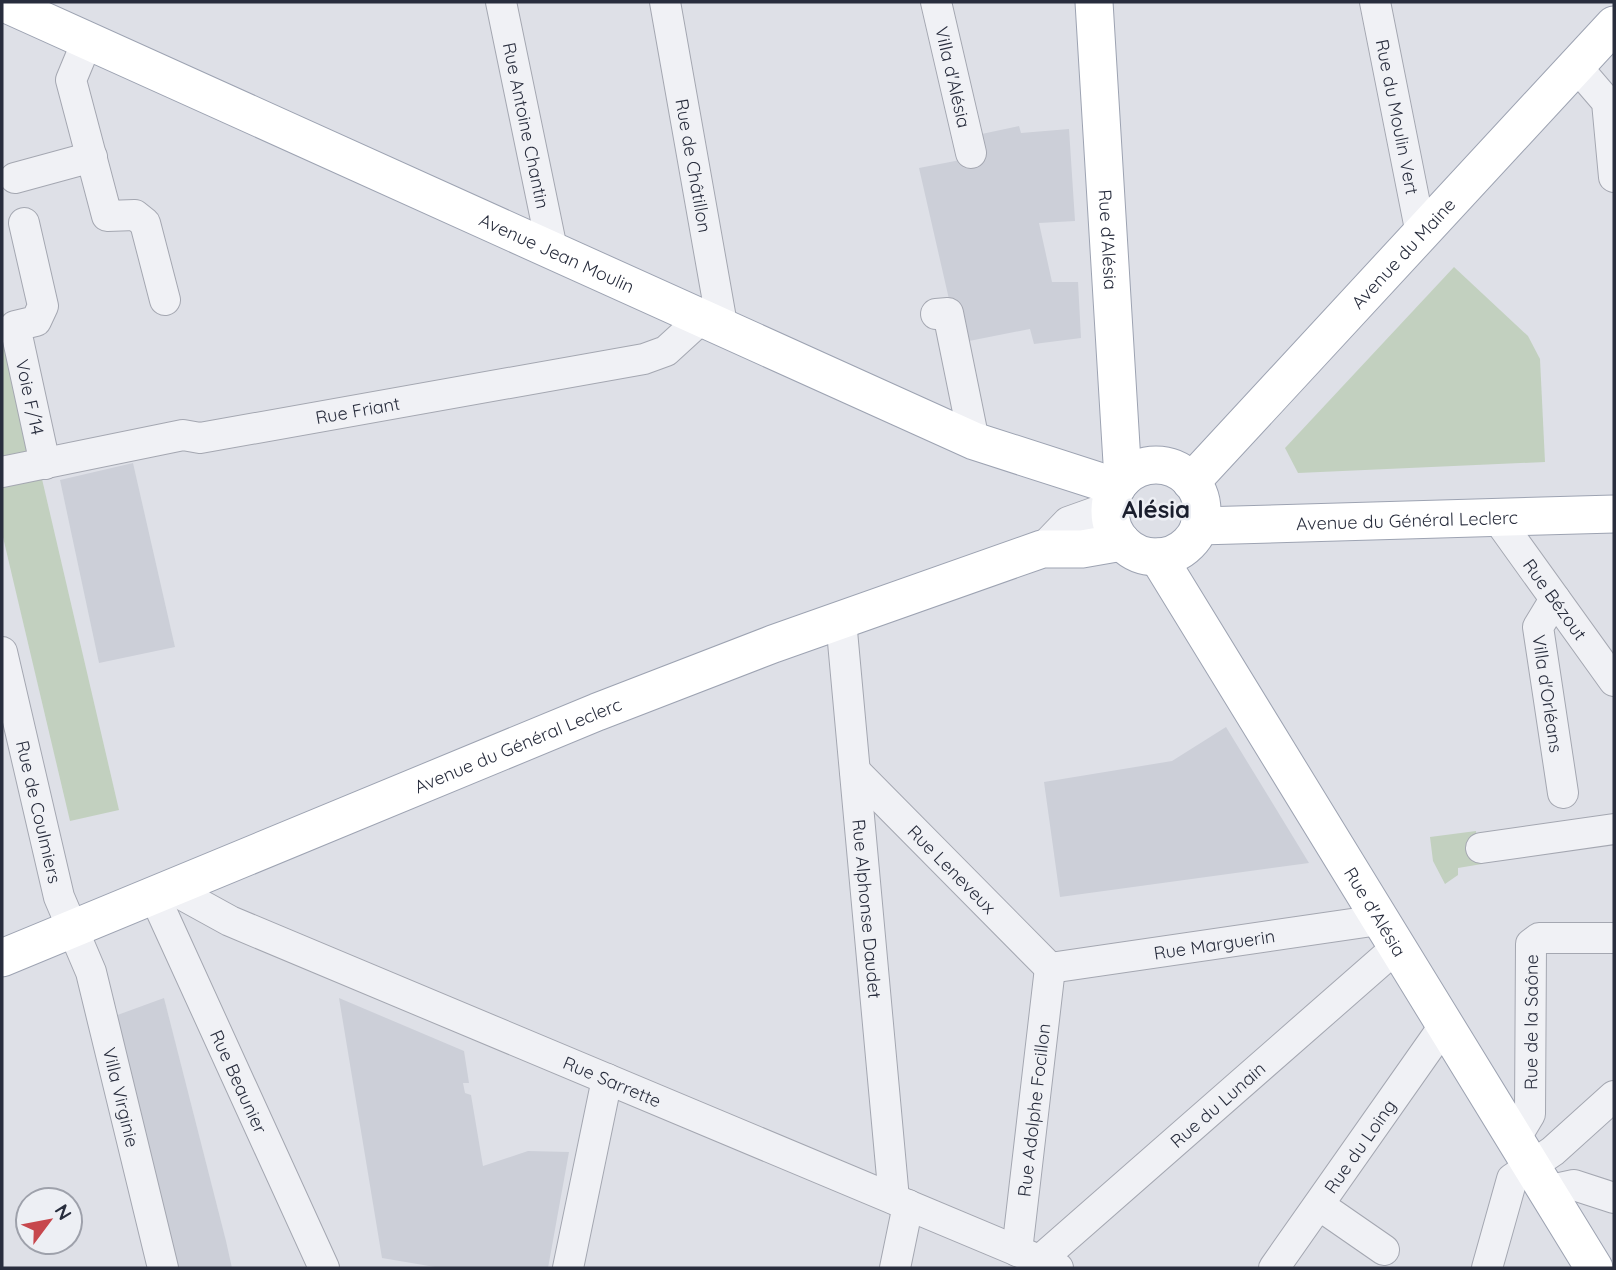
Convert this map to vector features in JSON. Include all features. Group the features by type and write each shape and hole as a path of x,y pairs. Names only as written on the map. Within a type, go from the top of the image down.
{"main road":[{"name":"Avenue Jean Moulin","path":"2,2 552,249 712,325 974,441 1117,491"},
{"name":"Rue d'Alésia","path":"1094,2 1117,491"},
{"name":"Avenue du Maine","path":"1191,482 1614,25"},
{"path":"1157,465 1176,470 1191,482 1201,507 1199,526 1186,545 1173,554 1158,557 1140,554 1122,542 1111,521 1117,491 1139,469 1157,465"},
{"name":"Avenue du Général Leclerc","path":"1199,526 1614,514"},
{"name":"Avenue du Général Leclerc","path":"2,958 597,712 841,620 1042,549 1082,549 1122,542"},
{"name":"Rue d'Alésia","path":"1158,557 1594,1268"}],"street":[{"name":"Rue Antoine Chantin","path":"501,2 552,249"},
{"name":"Rue de Châtillon","path":"665,2 712,325"},
{"name":"Villa d'Alésia","path":"936,2 971,153"},
{"name":"Rue du Moulin Vert","path":"1375,2 1420,234"},
{"path":"88,39 71,80 107,216 135,215 145,223 165,300"},
{"path":"1576,66 1607,102 1614,177"},
{"path":"15,178 92,158"},
{"name":"Voie F/14","path":"24,223 43,306 36,321 16,326 45,464"},
{"path":"936,314 948,313 974,441"},
{"name":"Rue Friant","path":"2,472 183,435 200,439 644,359 666,351 712,325"},
{"name":"Avenue du Général Leclerc","path":"1042,549 1068,522 1117,491"},
{"name":"Rue Bézout","path":"1497,518 1614,681"},
{"name":"Villa d'Orléans","path":"1555,599 1538,627 1563,793"},
{"name":"Rue Alphonse Daudet","path":"841,620 901,1202 895,1268"},
{"name":"Rue de Coulmiers","path":"2,652 59,897 73,929"},
{"name":"Rue Leneveux","path":"855,771 1050,968"},
{"path":"1481,848 1614,829"},
{"name":"Rue Sarrette","path":"162,892 1038,1260"},
{"name":"Rue Beaunier","path":"162,892 324,1268"},
{"name":"Villa Virginie","path":"73,929 91,972 163,1268"},
{"name":"Rue Marguerin","path":"1050,968 1387,934"},
{"name":"Rue du Lunain","path":"1038,1260 1387,934"},
{"name":"Rue de la Saône","path":"1531,1165 1531,944 1539,938 1614,938"},
{"name":"Rue Adolphe Focillon","path":"1038,1260 1050,968"},
{"name":"Rue du Loing","path":"1275,1268 1444,1026"},
{"path":"568,1268 607,1079"},
{"path":"1487,1268 1512,1179 1553,1151 1614,1096"},
{"path":"1531,1165 1574,1185 1614,1198"},
{"path":"1319,1205 1384,1250"}],"shaded area":[{"path":"1019,126 1021,133 1069,129 1075,221 1039,223 1052,282 1078,282 1081,338 1034,344 1030,329 959,343 919,168 981,156 977,135"},
{"path":"133,463 175,647 99,663 60,480"},
{"path":"1226,727 1309,863 1060,897 1044,782 1172,761"},
{"path":"164,998 232,1268 173,1268 112,1017"},
{"path":"339,998 464,1051 469,1083 463,1083 465,1093 471,1095 483,1166 528,1151 569,1152 548,1268 441,1268 382,1258"}],"green space":[{"path":"1454,267 1528,336 1540,359 1545,462 1298,473 1285,448"},
{"path":"2,307 119,810 70,821 2,533"},
{"path":"1476,831 1477,849 1482,864 1458,868 1458,875 1445,884 1433,861 1430,837"}],"district":[{"name":"Alésia","path":"1156,509"}]}
